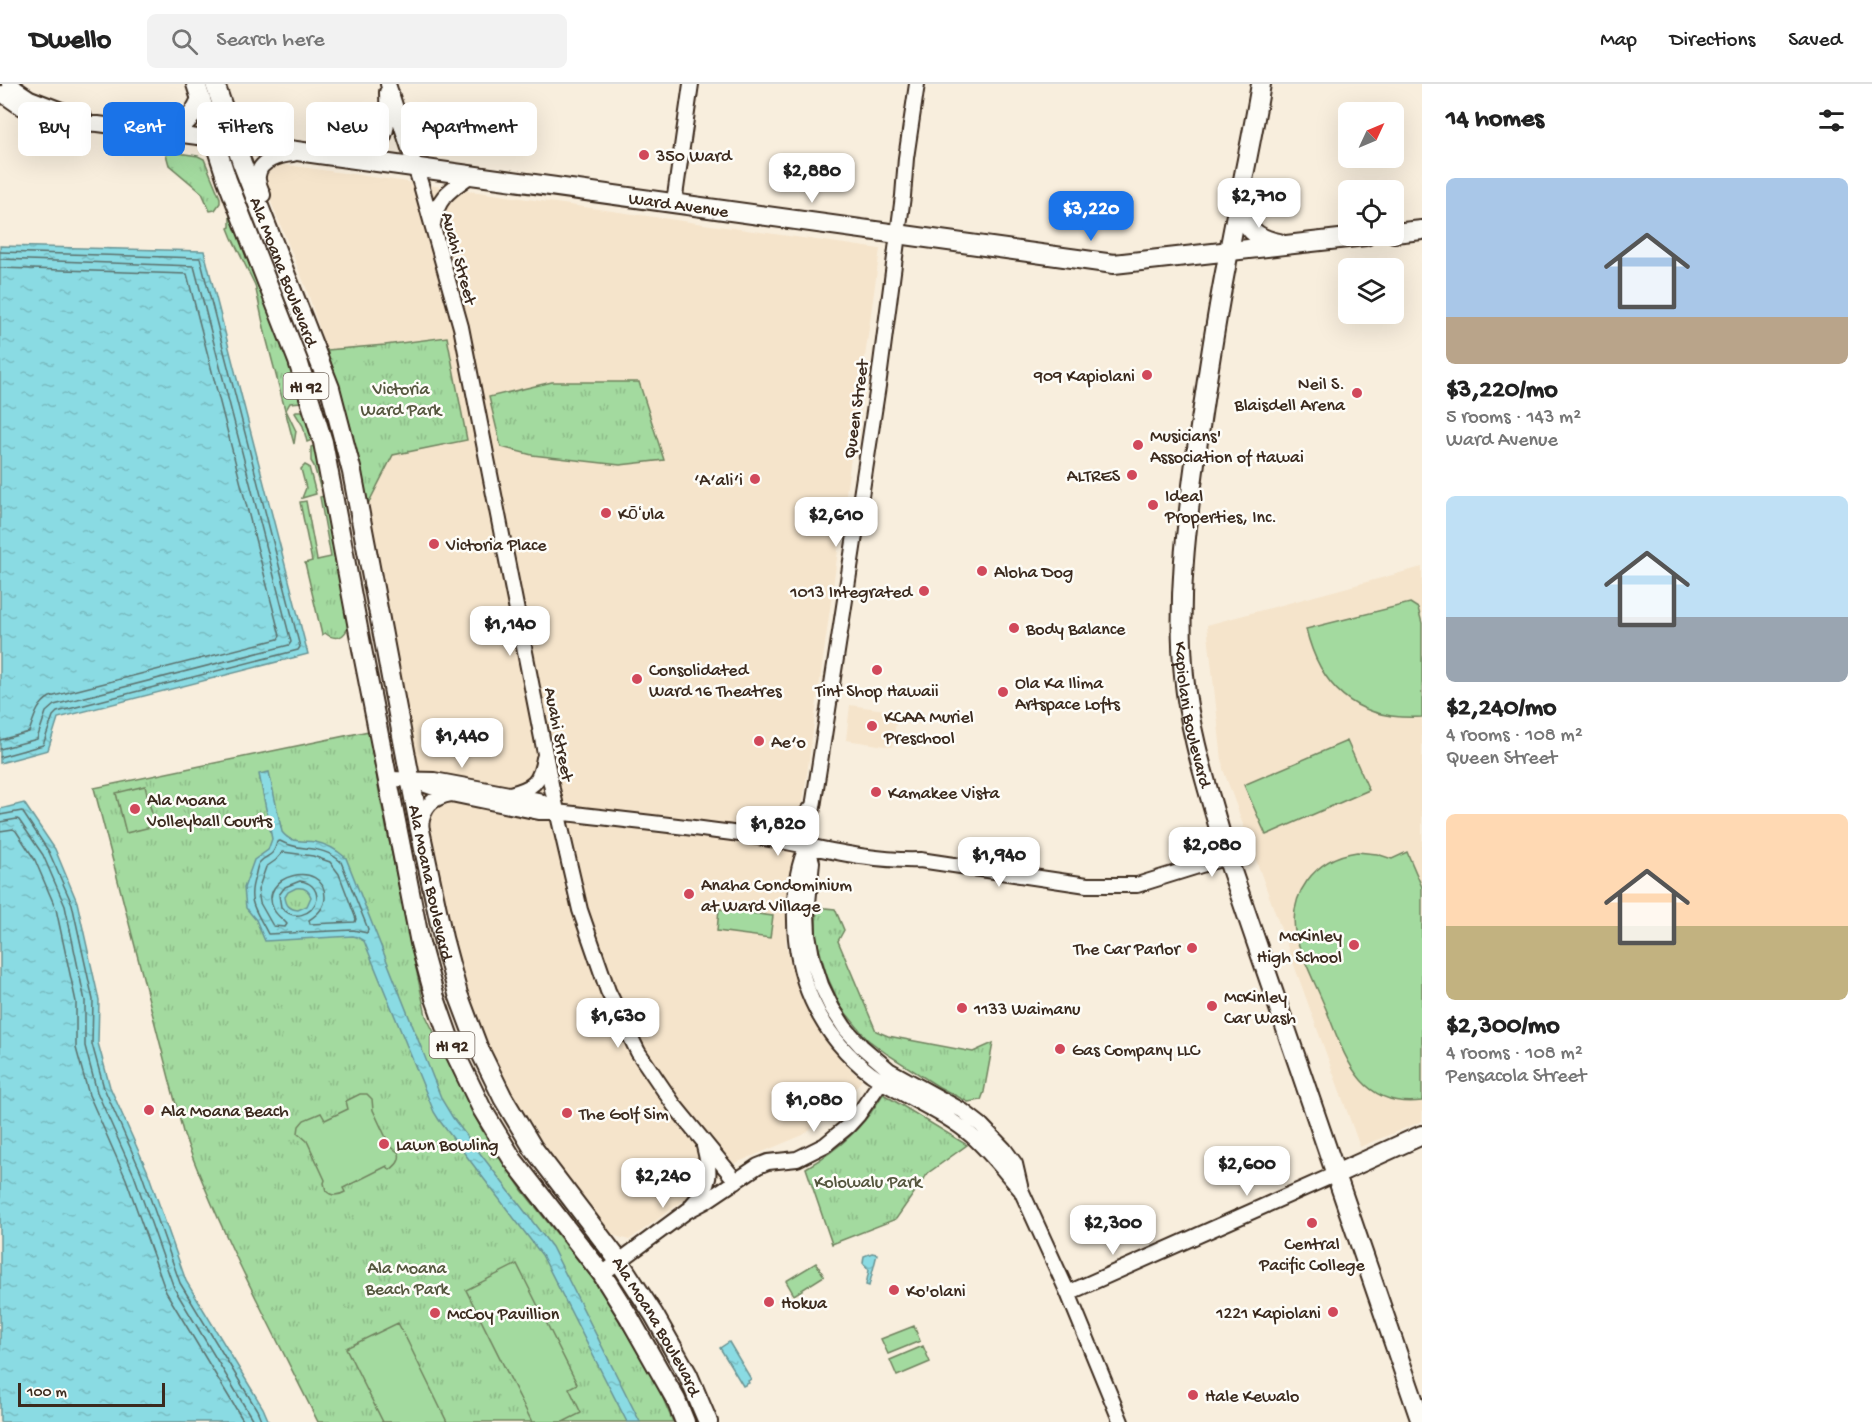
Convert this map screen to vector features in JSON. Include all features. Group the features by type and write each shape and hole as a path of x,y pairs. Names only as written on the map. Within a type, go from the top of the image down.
{"main road":[{"name":"Ala Moana Boulevard","path":"215,84 221,102"},
{"name":"Kapiolani Boulevard","path":"1261,84 1228,251 1192,484 1185,544 1182,614 1187,701 1200,762 1227,857 1421,1422"},
{"path":"185,123 193,116 199,92"},
{"name":"Ala Moana Boulevard","path":"219,156 298,361 323,442 420,943 435,998 453,1049 482,1109 513,1160 602,1274 629,1317 676,1400 685,1422"},
{"name":"Ala Moana Boulevard","path":"240,156 330,388 352,472 420,830 443,938 458,994 478,1047 502,1098 533,1148 619,1261 654,1315 688,1375 708,1422"},
{"name":"Ward Avenue","path":"335,156 1114,264 1338,239"},
{"path":"1239,204 1246,224 1256,234 1268,241 1293,243"},
{"path":"1404,231 1422,230"},
{"path":"1336,1174 1422,1135"}],"street":[{"name":"Ward Avenue","path":"9,84 30,98 98,124"},
{"path":"387,84 387,102"},
{"name":"Auahi Street","path":"387,84 416,167 465,349 557,812 580,910 598,965 617,1012 651,1074 736,1182"},
{"path":"674,203 691,84"},
{"name":"Queen Street","path":"917,84 878,386 807,846 801,860 795,893 794,921 798,962 806,988 818,1013 833,1036 851,1057 885,1075 971,1136 1021,1190 1068,1293 1121,1422"},
{"name":"Ward Avenue","path":"0,93 20,107 52,122 103,125"},
{"path":"295,297 258,176 264,164 278,157 306,154"},
{"path":"433,226 435,213 446,194 471,175"},
{"path":"509,794 533,785 539,778 545,753"},
{"path":"388,779 434,780 509,794 538,801 557,812"},
{"path":"411,780 451,794 539,812 557,812 753,836 861,855 920,860 1087,885 1137,885 1227,857"},
{"path":"420,830 422,816 430,802 437,797 451,794"},
{"path":"753,836 791,826 805,816 813,805"},
{"path":"602,1274 687,1211 759,1166 768,1162 797,1159 825,1145 848,1126 885,1075"},
{"path":"687,1211 705,1190 710,1175 703,1142"},
{"path":"1068,1293 1336,1174"}],"shaded area":[{"path":"280,164 880,249 801,817 786,907 786,946 801,990 821,1029 845,1064 862,1080 832,1114 803,1135 736,1163 629,1240 609,1234 529,1129 487,1054 453,948 350,425 307,290 264,185 264,175 268,169"},
{"name":"McKinley High School","path":"1422,567 1422,1121 1360,1147 1223,769 1207,625"},
{"name":"KCAA Muriel Preschool","path":"850,705 898,712 892,747 846,740"}],"green space":[{"path":"185,154 204,159 220,198 220,203 215,210 210,211 202,193 169,165 166,156 185,156"},
{"path":"230,215 282,343 301,402 290,403 286,410 296,431 294,444 255,285 228,228 230,227"},
{"name":"Victoria Ward Park","path":"447,337 467,440 393,455 368,504 350,425 327,350"},
{"name":"Victoria Ward Park","path":"552,382 639,382 664,460 620,465 532,455 501,447 489,397"},
{"path":"296,411 304,411 312,440 307,442"},
{"path":"314,446 322,486 320,487 311,461 311,447"},
{"path":"305,465 309,467 316,494 302,498 306,488 301,469"},
{"path":"324,496 348,625 345,633 340,637 333,637 325,633 322,635 305,563 312,561 300,502 306,501 317,560 331,557 320,497"},
{"path":"1410,603 1418,608 1422,623 1422,717 1379,714 1346,698 1333,685 1313,651 1306,629"},
{"name":"Ala Moana Beach Park","path":"369,731 380,797 426,1016 483,1132 522,1190 593,1279 653,1375 673,1422 318,1422 213,1207 183,1132 94,788"},
{"path":"1347,741 1369,790 1266,835 1244,785"},
{"name":"Ala Moana Volleyball Courts","path":"145,786 155,826 126,833 116,793"},
{"path":"1357,852 1377,854 1392,859 1407,852 1422,887 1422,1101 1401,1101 1383,1097 1369,1088 1358,1076 1340,1044 1296,937 1294,922 1296,907 1307,881 1316,870 1328,862"},
{"path":"816,907 835,909 844,930 838,941 876,1031 888,1036 973,1052 993,1043 981,1100 968,1102 939,1087 867,1039 841,1007 827,976 816,938"},
{"path":"719,909 773,916 770,938 717,931"},
{"path":"360,1094 367,1094 372,1099 373,1110 390,1146 399,1153 399,1161 390,1170 387,1166 343,1188 345,1192 333,1195 326,1191 325,1180 307,1141 298,1133 299,1126 304,1120 321,1113 325,1120 348,1109 346,1101"},
{"name":"Kolowalu Park","path":"883,1094 967,1145 928,1173 896,1219 832,1244 806,1168 849,1137"},
{"path":"816,1263 824,1276 794,1295 786,1281"},
{"path":"517,1264 577,1384 569,1388 581,1413 563,1422 532,1422 466,1290"},
{"path":"398,1323 447,1422 383,1422 346,1348"},
{"path":"914,1326 920,1341 888,1354 881,1339"},
{"path":"923,1346 930,1362 897,1376 890,1360"}],"water":[{"path":"0,246 204,251 308,654 58,718 48,750 0,763"},
{"path":"269,772 282,832 285,836 297,841 324,844 346,858 442,1100 453,1118 552,1247 640,1422 627,1422 542,1255 434,1112 364,941 353,936 265,941 256,920 246,908 244,888 254,860 268,850 272,839 259,774","holes":["299,888 309,892 311,897 307,906 298,910 292,909 288,906 285,897 288,892"]},
{"path":"24,803 55,849 77,902 99,1000 98,1043 110,1087 147,1170 186,1281 263,1408 269,1422 0,1422 0,809"},
{"path":"877,1254 869,1286 866,1285 869,1270 863,1263 864,1256"},
{"path":"729,1342 751,1379 743,1386 720,1348"}],"place":[{"name":"350 Ward","path":"644,155"},
{"name":"909 Kapiolani","path":"1147,375"},
{"name":"Neil S. Blaisdell Arena","path":"1357,393"},
{"name":"Musicians' Association of Hawai","path":"1138,445"},
{"name":"ALTRES","path":"1132,475"},
{"name":"‘A‘ali‘i","path":"755,479"},
{"name":"Ideal Properties, Inc.","path":"1153,505"},
{"name":"Kōʻula","path":"606,513"},
{"name":"Victoria Place","path":"434,544"},
{"name":"Aloha Dog","path":"982,571"},
{"name":"1013 Integrated","path":"924,591"},
{"name":"Body Balance","path":"1014,628"},
{"name":"Tint Shop Hawaii","path":"877,670"},
{"name":"Consolidated Ward 16 Theatres","path":"637,679"},
{"name":"Ola Ka Ilima Artspace Lofts","path":"1003,692"},
{"name":"KCAA Muriel Preschool","path":"872,726"},
{"name":"Ae‘o","path":"759,741"},
{"name":"Kamakee Vista","path":"876,792"},
{"name":"Ala Moana Volleyball Courts","path":"135,809"},
{"name":"Anaha Condominium at Ward Village","path":"689,894"},
{"name":"McKinley High School","path":"1354,945"},
{"name":"The Car Parlor","path":"1192,948"},
{"name":"McKinley Car Wash","path":"1212,1006"},
{"name":"1133 Waimanu","path":"962,1008"},
{"name":"Gas Company LLC","path":"1060,1049"},
{"name":"Ala Moana Beach","path":"149,1110"},
{"name":"The Golf Sim","path":"567,1113"},
{"name":"Lawn Bowling","path":"384,1144"},
{"name":"Central Pacific College","path":"1312,1223"},
{"name":"Ko'olani","path":"894,1290"},
{"name":"Hokua","path":"769,1302"},
{"name":"1221 Kapiolani","path":"1333,1312"},
{"name":"McCoy Pavillion","path":"435,1313"},
{"name":"Hale Kewalo","path":"1193,1395"}]}
